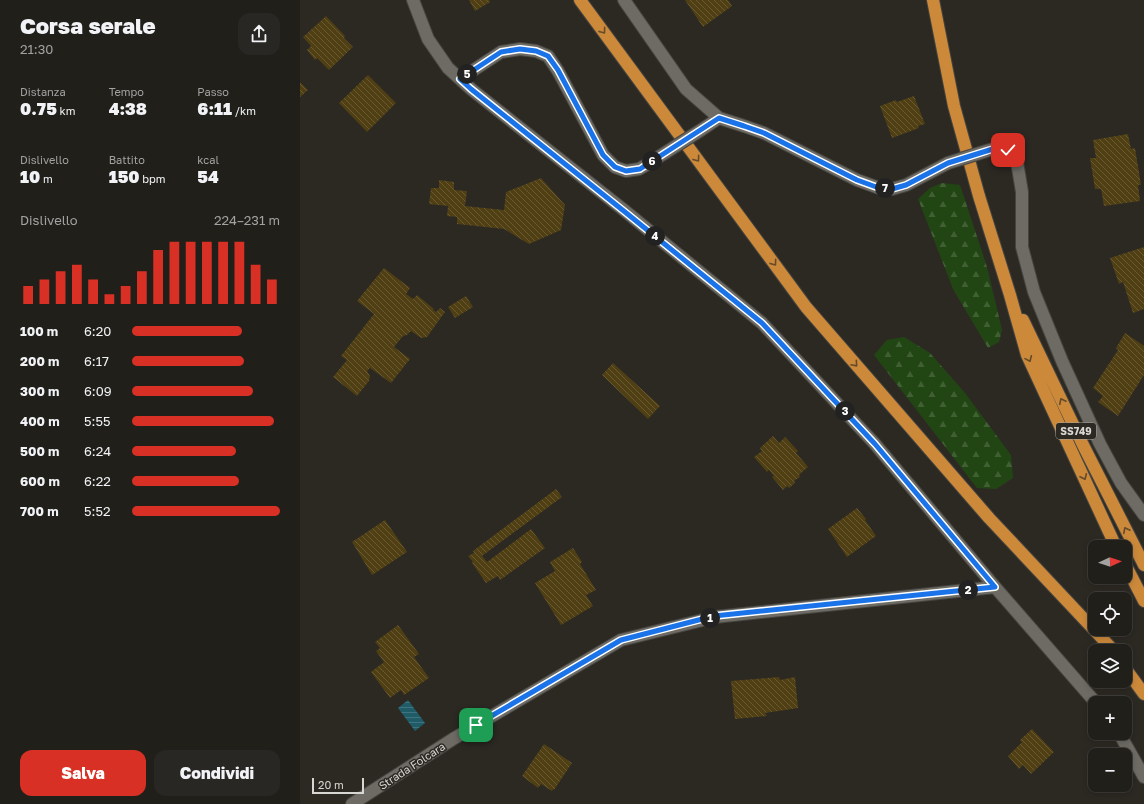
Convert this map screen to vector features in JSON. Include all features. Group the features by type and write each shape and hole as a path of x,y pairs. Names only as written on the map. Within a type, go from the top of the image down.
{"highway":[{"path":"580,0 806,307 989,518 1106,644"},
{"name":"SS749","path":"933,0 954,106 979,196 1027,355 1113,540"},
{"name":"SS749","path":"1010,295 1083,445 1144,565"},
{"path":"1132,578 1144,601"},
{"path":"1132,669 1144,682"},
{"path":"1132,678 1144,694"}],"street":[{"path":"413,0 428,39 448,68 471,89 762,323 875,444 995,587 1090,696"},
{"path":"624,0 686,89 719,118 764,133 857,180 879,188 892,189 906,185 948,163 996,148 1008,150 1017,162 1022,192 1022,247 1036,299 1062,361 1100,444 1121,483 1144,515"},
{"path":"460,79 501,52 520,49 536,51 548,56 558,70 603,155 615,167 626,171 640,169 719,118"},
{"name":"Strada Folcara","path":"352,804 453,739 621,640 714,616 995,587"},
{"path":"1123,740 1144,777"}],"green space":[{"path":"942,183 960,185 987,267 1002,330 999,342 988,348 953,289 918,199 930,188"},
{"path":"904,337 930,353 965,393 1011,455 1013,478 996,489 977,488 874,355 887,340"}],"water":[{"path":"408,700 425,723 415,731 398,708"}],"building":[{"path":"469,0 489,0 490,2 475,11"},
{"path":"685,0 728,0 732,6 703,27"},
{"path":"326,16 353,47 329,70 317,58 315,60 307,50 311,46 303,37"},
{"path":"368,75 396,103 367,132 339,103"},
{"path":"300,82 308,90 300,97"},
{"path":"914,96 925,124 918,126 919,128 892,138 880,106 896,100 897,102"},
{"path":"1128,134 1131,149 1135,148 1141,185 1138,185 1140,201 1104,206 1101,189 1095,189 1090,158 1096,158 1093,140"},
{"path":"541,178 565,205 561,230 529,244 504,229 457,224 457,217 447,216 448,206 429,204 431,188 439,188 439,180 454,182 454,190 467,191 465,206 504,210 506,192"},
{"path":"1144,247 1144,309 1133,313 1123,282 1119,284 1110,258"},
{"path":"384,268 410,288 406,294 413,299 417,295 436,312 440,308 445,312 427,337 421,338 411,331 407,335 403,336 394,347 410,359 391,383 370,368 367,371 370,376 369,381 357,396 333,377 347,360 341,356 374,314 357,301"},
{"path":"466,296 473,307 455,318 448,307"},
{"path":"1125,333 1144,346 1144,375 1118,416 1098,402 1103,396 1093,388 1118,350 1116,348"},
{"path":"613,363 660,406 648,419 602,375"},
{"path":"773,436 779,443 785,437 798,451 796,453 808,467 799,475 800,477 794,481 795,483 789,488 787,486 783,490 772,477 774,476 769,470 767,472 754,457 762,451 760,448"},
{"path":"556,489 562,497 482,556 487,562 531,529 545,548 500,580 498,576 486,583 468,556 474,553 473,551"},
{"path":"857,508 866,519 865,520 876,536 847,557 828,529"},
{"path":"385,520 407,552 372,575 352,542"},
{"path":"573,548 582,562 580,564 596,590 586,595 593,606 561,625 535,583 555,571 550,562"},
{"path":"398,625 419,654 414,657 429,678 404,695 401,690 390,698 371,672 384,662 376,651 380,648 375,642"},
{"path":"779,677 780,680 795,677 798,708 765,713 767,716 735,719 731,681"},
{"path":"1032,729 1054,752 1031,774 1023,765 1019,769 1008,756 1022,742 1020,740"},
{"path":"544,744 572,763 552,791 541,784 538,788 522,776"}],"route":[{"path":"476,725 621,640 714,616 995,587 875,444 762,323 460,79 501,52 520,49 536,51 548,56 558,70 603,155 615,167 626,171 640,169 719,118 764,133 857,180 879,188 892,189 906,185 948,163 996,148 1008,150"}]}
